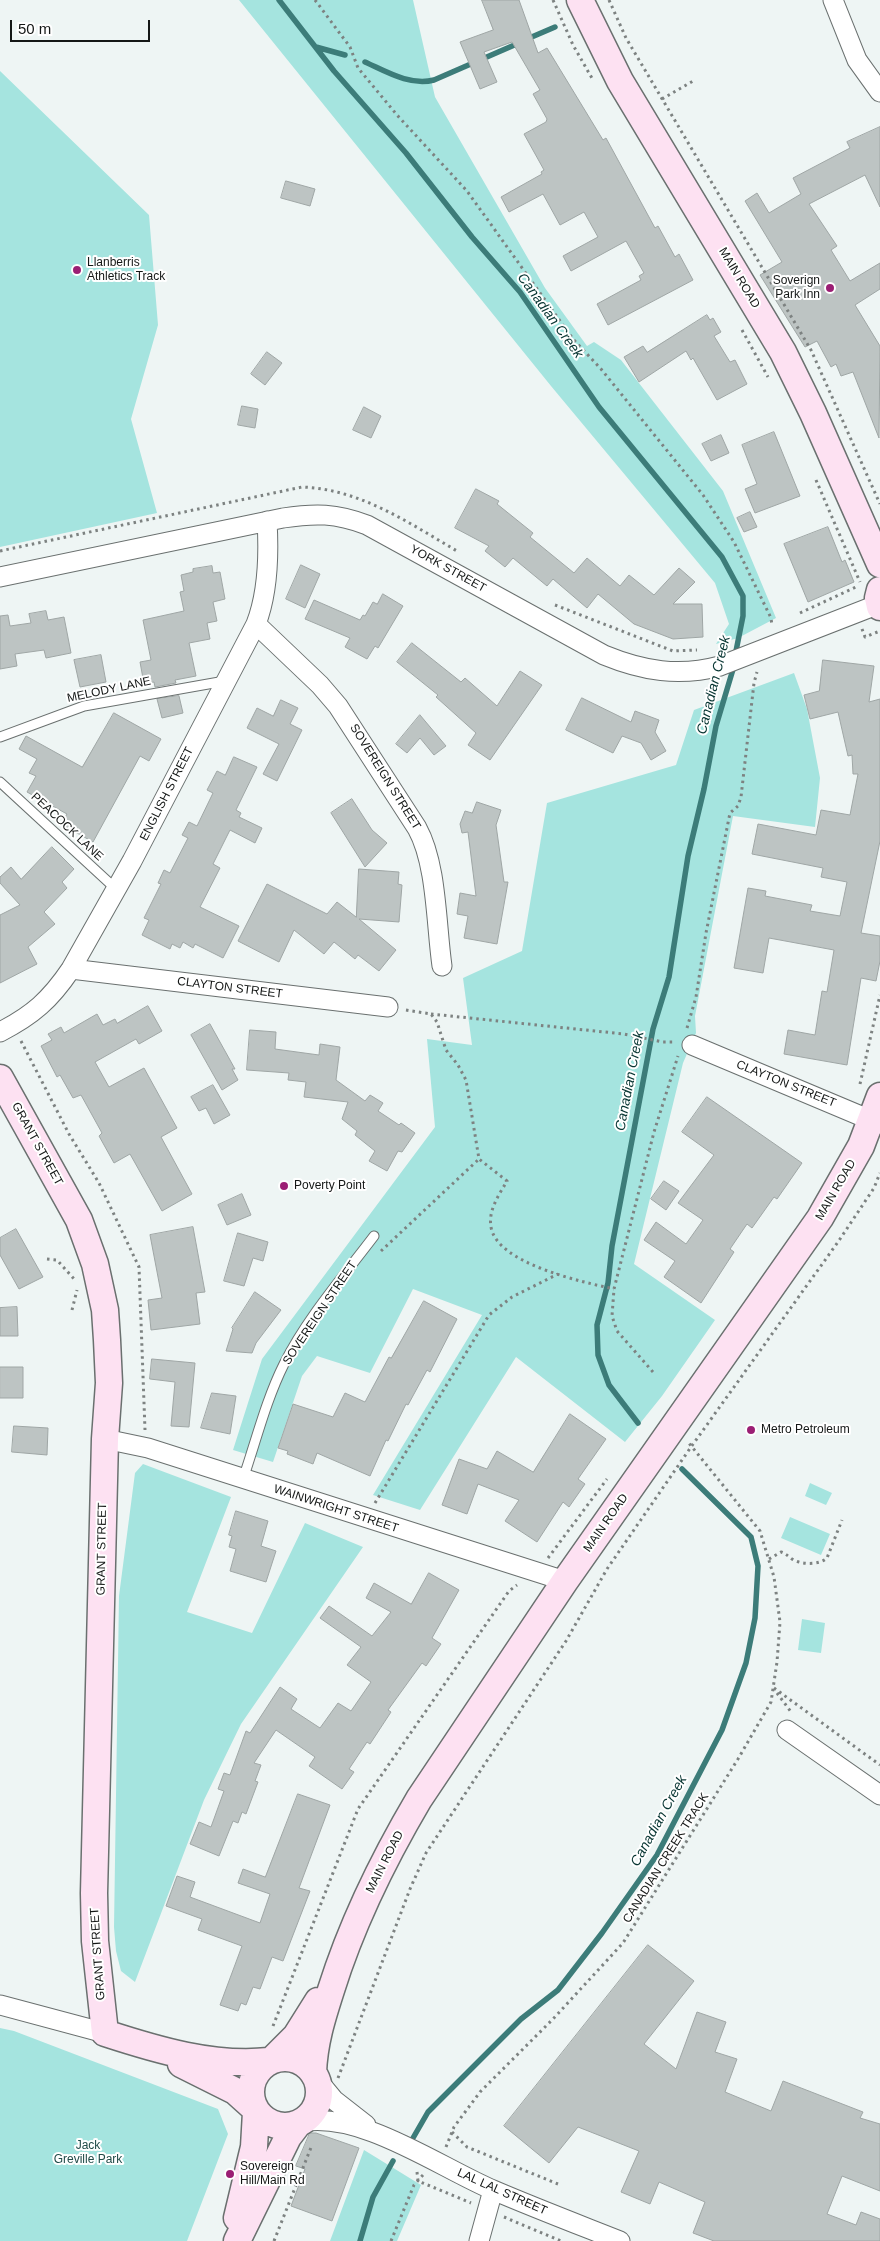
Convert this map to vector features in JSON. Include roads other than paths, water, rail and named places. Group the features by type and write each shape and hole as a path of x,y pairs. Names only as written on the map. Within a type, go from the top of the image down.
{"main road":[{"name":"MAIN ROAD","path":"580,0 620,81 795,374 880,564"},
{"name":"GRANT STREET","path":"0,1078 79,1220 95,1264 104,1303 108,1383 94,1892 95,1942 110,2035"},
{"name":"MAIN ROAD","path":"271,2060 289,2044 306,2022 342,1956 376,1877 410,1813 565,1581 820,1218 844,1178 867,1118 880,1096"},
{"name":"MAIN ROAD","path":"322,2078 317,2036 342,1956"},
{"path":"110,2035 203,2059 242,2063 284,2057 295,2059 305,2064 322,2078 318,2102 305,2128 288,2137 237,2241"},
{"path":"110,2035 223,2084 241,2095 265,2120 275,2125 305,2128"},
{"path":"231,2241 252,2155 256,2111 250,2096 251,2082 258,2070 271,2060"}],"street":[{"path":"833,0 857,60 880,92"},
{"name":"YORK STREET","path":"0,576 267,521 310,514 349,518 379,531 588,647 641,668 674,672 697,671 720,666 875,596"},
{"name":"ENGLISH STREET","path":"0,1032 39,1009 53,994 71,969 116,889 256,624 261,609 266,566 267,521"},
{"name":"SOVEREIGN STREET","path":"256,624 320,685 338,706 417,828 424,842 430,865 442,966"},
{"name":"CLAYTON STREET","path":"71,969 388,1007"},
{"name":"CLAYTON STREET","path":"692,1045 867,1118"},
{"name":"WAINWRIGHT STREET","path":"105,1439 148,1448 565,1581"},
{"path":"788,1730 880,1795"},
{"path":"0,2005 110,2035"},
{"name":"LAL LAL STREET","path":"322,2078 334,2100 386,2138 423,2160 620,2241"},
{"name":"LAL LAL STREET","path":"305,2128 314,2120 337,2122 386,2138"},
{"path":"479,2241 493,2190"}],"lane":[{"name":"MELODY LANE","path":"0,737 84,706 226,681"},
{"name":"PEACOCK LANE","path":"0,782 116,889"},
{"name":"SOVEREIGN STREET","path":"243,1479 272,1391 287,1359 329,1296 374,1236"}],"waterway":[{"name":"Canadian Creek","path":"279,0 334,71 406,153 472,237 520,292 599,407 722,557 743,596 743,616 735,656"},
{"path":"527,39 555,27"},
{"path":"365,62 407,80 434,80 519,43"},
{"path":"316,47 345,55"},
{"name":"Canadian Creek","path":"638,1423 609,1385 598,1355 597,1325 608,1283 612,1246 653,1029 669,977 688,856 704,789 716,726 734,666"},
{"name":"Canadian Creek","path":"413,2138 428,2112 521,2019 558,1990 602,1933 657,1855 722,1730 746,1663 755,1618 758,1566 751,1537 682,1469"},
{"name":"Canadian Creek","path":"360,2241 373,2197 393,2161"}],"place":[{"name":"Llanberris Athletics Track","path":"77,270"},
{"name":"Soverign Park Inn","path":"830,288"},
{"name":"Poverty Point","path":"284,1186"},
{"name":"Metro Petroleum","path":"751,1430"},
{"name":"Sovereign Hill/Main Rd","path":"230,2174"}],"park label":[{"name":"Jack Greville Park","path":"88,2153"}]}
